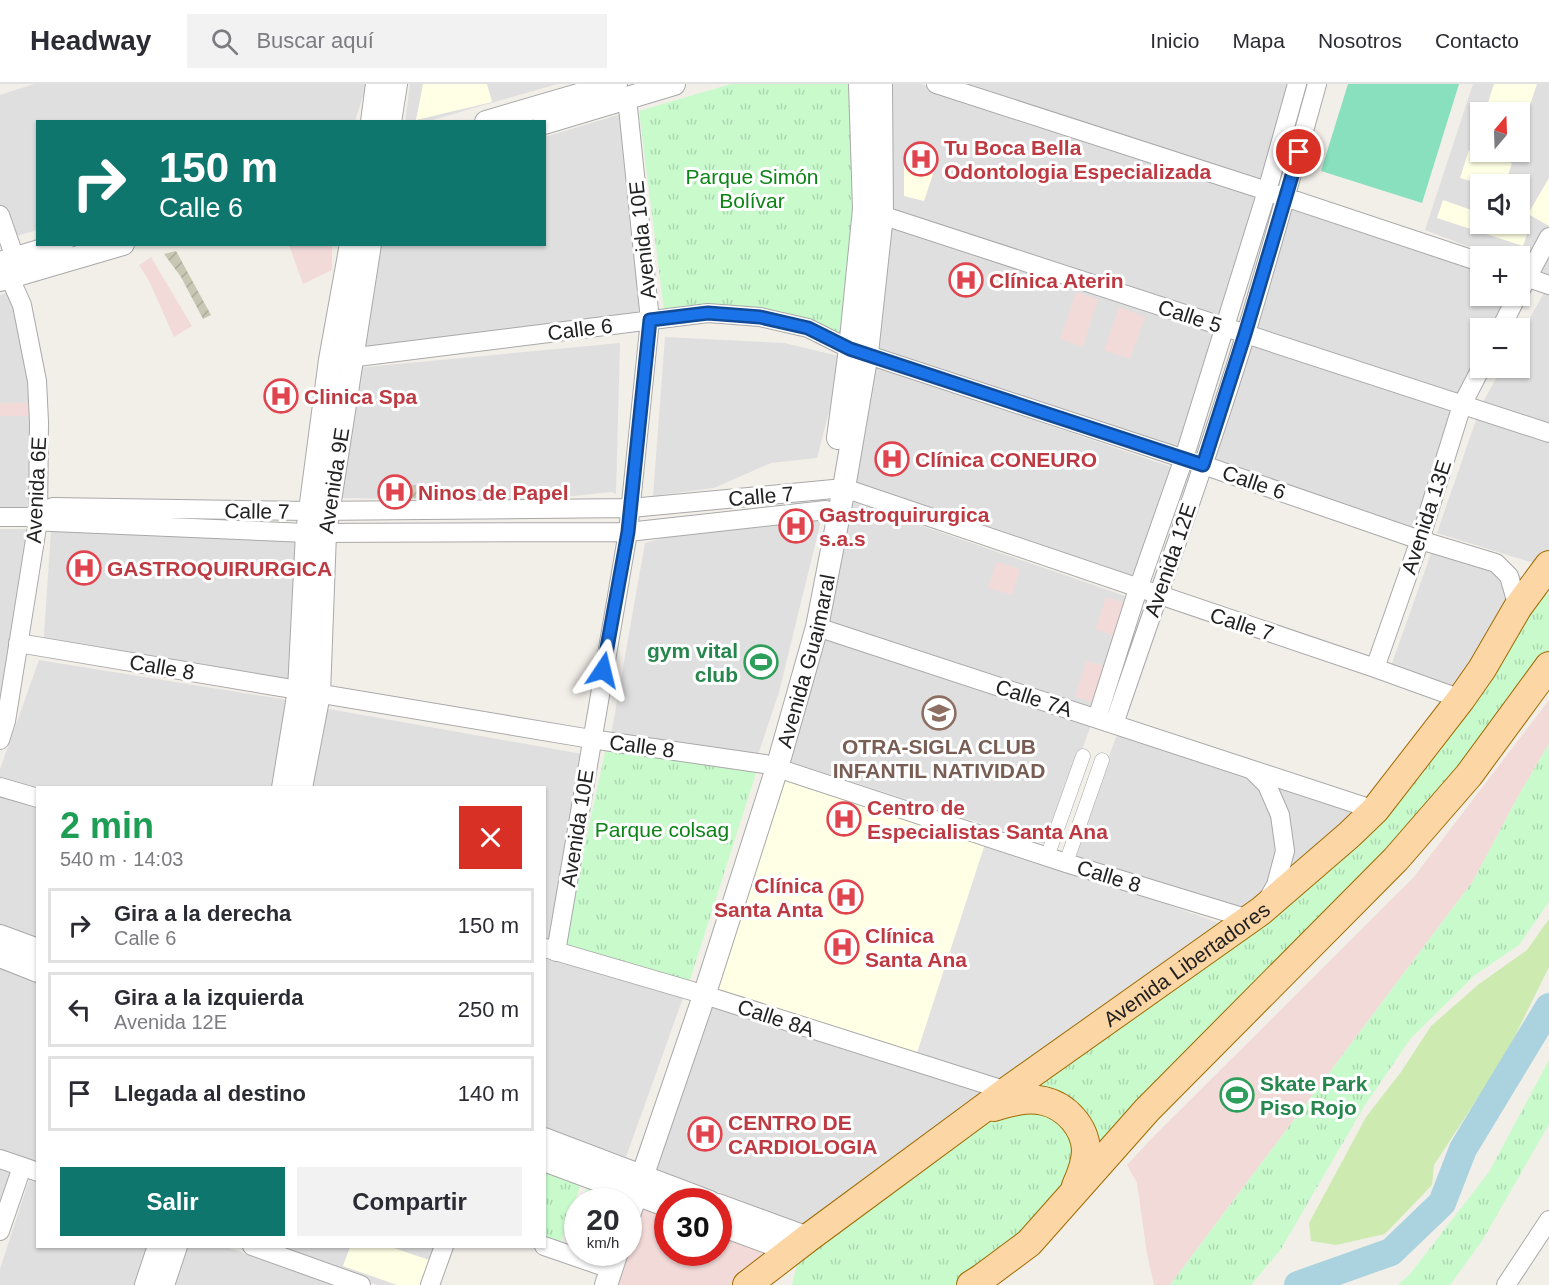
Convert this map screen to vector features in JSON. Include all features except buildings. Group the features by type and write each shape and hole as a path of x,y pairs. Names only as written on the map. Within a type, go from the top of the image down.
{"main road":[{"name":"Avenida Libertadores","path":"747,1285 1007,1091 1255,915 1349,835 1375,810 1461,699 1482,669 1518,607 1549,567"},
{"path":"1549,567 1546,578 1549,587"},
{"path":"971,1285 1029,1243 1147,1110 1396,859 1469,775 1549,666"},
{"path":"981,1111 1010,1102 1030,1099 1060,1107 1073,1118 1083,1134 1086,1151 1083,1171 1072,1193"},
{"path":"782,1285 789,1263 801,1244"}],"street":[{"path":"372,120 377,84"},
{"path":"390,120 396,84"},
{"path":"495,120 621,91 674,84"},
{"name":"Avenida Guaimaral","path":"860,84 873,212"},
{"name":"Avenida Guaimaral","path":"631,1187 698,993 817,627 834,496 859,351 873,212 881,84"},
{"path":"936,84 1470,259"},
{"name":"Avenida 12E","path":"1097,718 1138,589 1184,458 1268,191 1297,84"},
{"name":"Avenida 12E","path":"1114,724 1203,465 1245,334 1317,84"},
{"path":"546,122 621,91"},
{"name":"Avenida 10E","path":"550,950 628,532 650,320 621,91"},
{"name":"Calle 5","path":"873,212 1549,433"},
{"name":"Avenida 6E","path":"0,215 5,266 22,305 37,381 39,422 35,517 18,643 0,740"},
{"path":"1530,268 1549,237"},
{"path":"5,266 57,246"},
{"path":"5,266 112,246"},
{"name":"Avenida 9E","path":"301,786 309,692 317,522 341,359 351,246"},
{"name":"Avenida 9E","path":"341,359 369,246"},
{"path":"1530,282 1549,285"},
{"name":"Calle 6","path":"341,359 708,313 760,317 808,328 859,351 1184,458 1420,540 1496,563 1509,576 1518,607"},
{"name":"Avenida 13E","path":"1375,668 1420,540 1462,405 1476,378"},
{"name":"Avenida Guaimaral","path":"771,766 802,622 834,496"},
{"name":"Calle 7","path":"0,517 35,517 53,507 317,522 628,532 834,496"},
{"name":"Calle 7","path":"317,522 834,496 1157,595 1461,699"},
{"name":"Calle 7A","path":"817,627 1375,810"},
{"name":"Calle 8","path":"18,643 591,739 771,766 1066,863 1255,915"},
{"name":"Avenida 9E","path":"284,786 309,692"},
{"path":"1047,856 1083,756"},
{"path":"1066,863 1102,760"},
{"path":"1252,769 1267,785 1280,815 1285,851 1276,885 1255,915"},
{"path":"0,787 36,797"},
{"path":"0,936 36,949"},
{"name":"Calle 8A","path":"550,950 698,993 1007,1091"},
{"path":"0,956 36,970"},
{"path":"546,1140 654,1199"},
{"path":"0,1159 30,1169 0,1231"},
{"path":"546,1161 631,1187 654,1191"},
{"path":"732,1211 801,1244"},
{"path":"1506,1285 1549,1220"},
{"path":"732,1227 801,1244"},
{"path":"546,1247 604,1268"},
{"path":"146,1285 158,1248"},
{"path":"163,1285 175,1248"},
{"path":"258,1248 361,1285"},
{"path":"430,1285 443,1248"}],"shaded area":[{"path":"34,84 367,84 355,120 36,120 36,230 10,238 0,210 0,95"},
{"path":"410,84 557,84 432,120 405,120"},
{"path":"423,84 487,84 492,102 416,120"},
{"path":"890,84 921,84 1260,195 1223,321 890,209"},
{"path":"953,84 1294,84 1264,183"},
{"path":"1473,84 1549,84 1549,281 1530,274 1530,246 1470,247 1425,230"},
{"path":"1494,84 1537,84 1530,105 1530,102 1488,102"},
{"path":"621,114 644,295 638,312 358,357 379,246 546,246 546,137"},
{"path":"1469,150 1470,162 1512,163 1508,174 1470,174 1470,181 1460,178"},
{"path":"904,166 933,174 924,201 904,196"},
{"path":"1549,178 1549,226 1530,215 1530,211"},
{"path":"1443,200 1470,209 1470,229 1437,218"},
{"path":"1290,206 1470,269 1470,306 1524,306 1517,318 1470,318 1470,378 1477,378 1470,403 1252,331"},
{"path":"890,221 1219,333 1184,452 873,351"},
{"path":"1486,234 1527,234 1523,246"},
{"path":"289,246 332,246 332,270 303,284"},
{"path":"176,251 211,315 203,319 181,277 164,254"},
{"path":"151,257 192,326 174,337 149,281 139,265"},
{"path":"12,291 37,416 27,510 0,510 0,295"},
{"path":"1076,292 1098,299 1083,347 1060,339"},
{"path":"1544,293 1549,294 1549,430 1480,407 1496,378 1530,378 1530,318"},
{"path":"1119,307 1145,317 1130,359 1104,350"},
{"path":"665,337 784,343 843,357 817,458 771,463 714,488 653,496"},
{"path":"1248,341 1465,414 1426,534 1208,464"},
{"path":"620,343 616,494 611,492 525,501 338,498 355,368"},
{"path":"872,365 1177,469 1138,585 856,484"},
{"path":"0,403 30,403 31,416 0,416"},
{"path":"1477,417 1549,444 1549,556 1543,566 1437,533"},
{"path":"397,485 439,485 445,499 403,498"},
{"path":"826,500 779,692 758,755 610,741 645,543 713,524"},
{"path":"850,501 1134,599 1097,710 826,623"},
{"path":"0,529 40,529 0,698"},
{"path":"51,531 299,542 299,691 43,650"},
{"path":"1433,548 1514,571 1523,578 1463,694 1391,666"},
{"path":"997,562 1020,569 1012,595 988,588"},
{"path":"1106,597 1130,605 1120,638 1095,629"},
{"path":"821,635 1091,725 1048,845 785,760"},
{"path":"39,660 300,702 282,786 36,786 36,790 0,779 0,769"},
{"path":"1086,661 1110,668 1099,704 1075,697"},
{"path":"1549,700 1549,744 1473,881 1170,1285 1154,1285 1147,1254 1137,1183 1127,1165 1413,878"},
{"path":"323,708 588,755 555,943 546,940 546,786 312,786"},
{"path":"1118,732 1224,771 1249,774 1276,813 1279,865 1250,915 1071,857"},
{"name":"Clínica Santa Ana","path":"785,776 986,841 916,1056 717,991"},
{"path":"1273,782 1363,812 1283,885"},
{"path":"0,790 36,802 36,940 0,926"},
{"path":"986,841 1225,925 1002,1081 916,1056"},
{"path":"546,957 683,998 626,1157 546,1127"},
{"path":"0,962 36,976 36,1165 0,1153"},
{"path":"702,1002 995,1093 816,1228 732,1197 732,1188 708,1188 651,1167"},
{"name":"CENTRO DE CARDIOLOGIA","path":"690,1124 723,1136 720,1145 686,1132"},
{"path":"0,1168 15,1174 0,1221"},
{"path":"29,1180 36,1183 36,1248 157,1248 144,1285 0,1285 0,1269"},
{"path":"642,1199 654,1204 654,1266 732,1266 732,1234 778,1252 734,1285 608,1285 615,1266 642,1266"},
{"path":"179,1248 229,1248 338,1285 167,1285"},
{"path":"270,1248 446,1248 431,1285 378,1285"},
{"path":"350,1248 394,1248 432,1261 423,1285 397,1285 343,1266"}],"green space":[{"name":"Parque Simón Bolívar","path":"731,84 854,84 856,201 839,337 753,315 666,326 639,111"},
{"path":"1348,84 1459,84 1422,203 1321,171"},
{"path":"1543,579 1549,596 1549,660 1468,772 1088,1167 1087,1135 1018,1093 1377,812"},
{"path":"1549,744 1549,902 1519,945 1475,975 1411,1038 1363,1108 1281,1249 1251,1285 1170,1285 1473,881"},
{"name":"Parque colsag","path":"606,748 757,770 688,986 562,949"},
{"path":"1549,919 1549,967 1505,1056 1434,1165 1432,1185 1385,1234 1336,1245 1311,1241 1309,1223 1366,1117 1401,1072 1431,1026 1479,984 1527,950"},
{"path":"1549,1060 1549,1124 1482,1241 1450,1285 1398,1285 1410,1274 1489,1172"},
{"path":"1030,1103 1066,1120 1079,1162 1037,1226 959,1285 792,1285 797,1265 993,1116"},
{"path":"546,1162 584,1175 579,1188 564,1188 564,1233 559,1247 546,1242"},
{"path":"590,1178 616,1187 616,1188 587,1188"}],"waterway":[{"path":"1298,1285 1391,1252 1442,1203 1463,1149 1549,1007"}],"place":[{"name":"Tu Boca Bella Odontologia Especializada","path":"921,159"},
{"name":"Clínica Aterin","path":"966,280"},
{"name":"Clinica Spa","path":"281,396"},
{"name":"Clínica CONEURO","path":"892,459"},
{"name":"Ninos de Papel","path":"395,492"},
{"name":"Gastroquirurgica s.a.s","path":"796,526"},
{"name":"GASTROQUIRURGICA","path":"84,568"},
{"name":"gym vital club","path":"761,662"},
{"name":"OTRA-SIGLA CLUB INFANTIL NATIVIDAD","path":"939,713"},
{"name":"Centro de Especialistas Santa Ana","path":"844,819"},
{"name":"Clínica Santa Anta","path":"846,897"},
{"name":"Clínica Santa Ana","path":"842,947"},
{"name":"Skate Park Piso Rojo","path":"1237,1095"},
{"name":"CENTRO DE CARDIOLOGIA","path":"705,1134"}],"route":[{"path":"603,670 628,532 650,320 708,313 760,317 808,328 850,349 1203,465 1299,152"}]}
